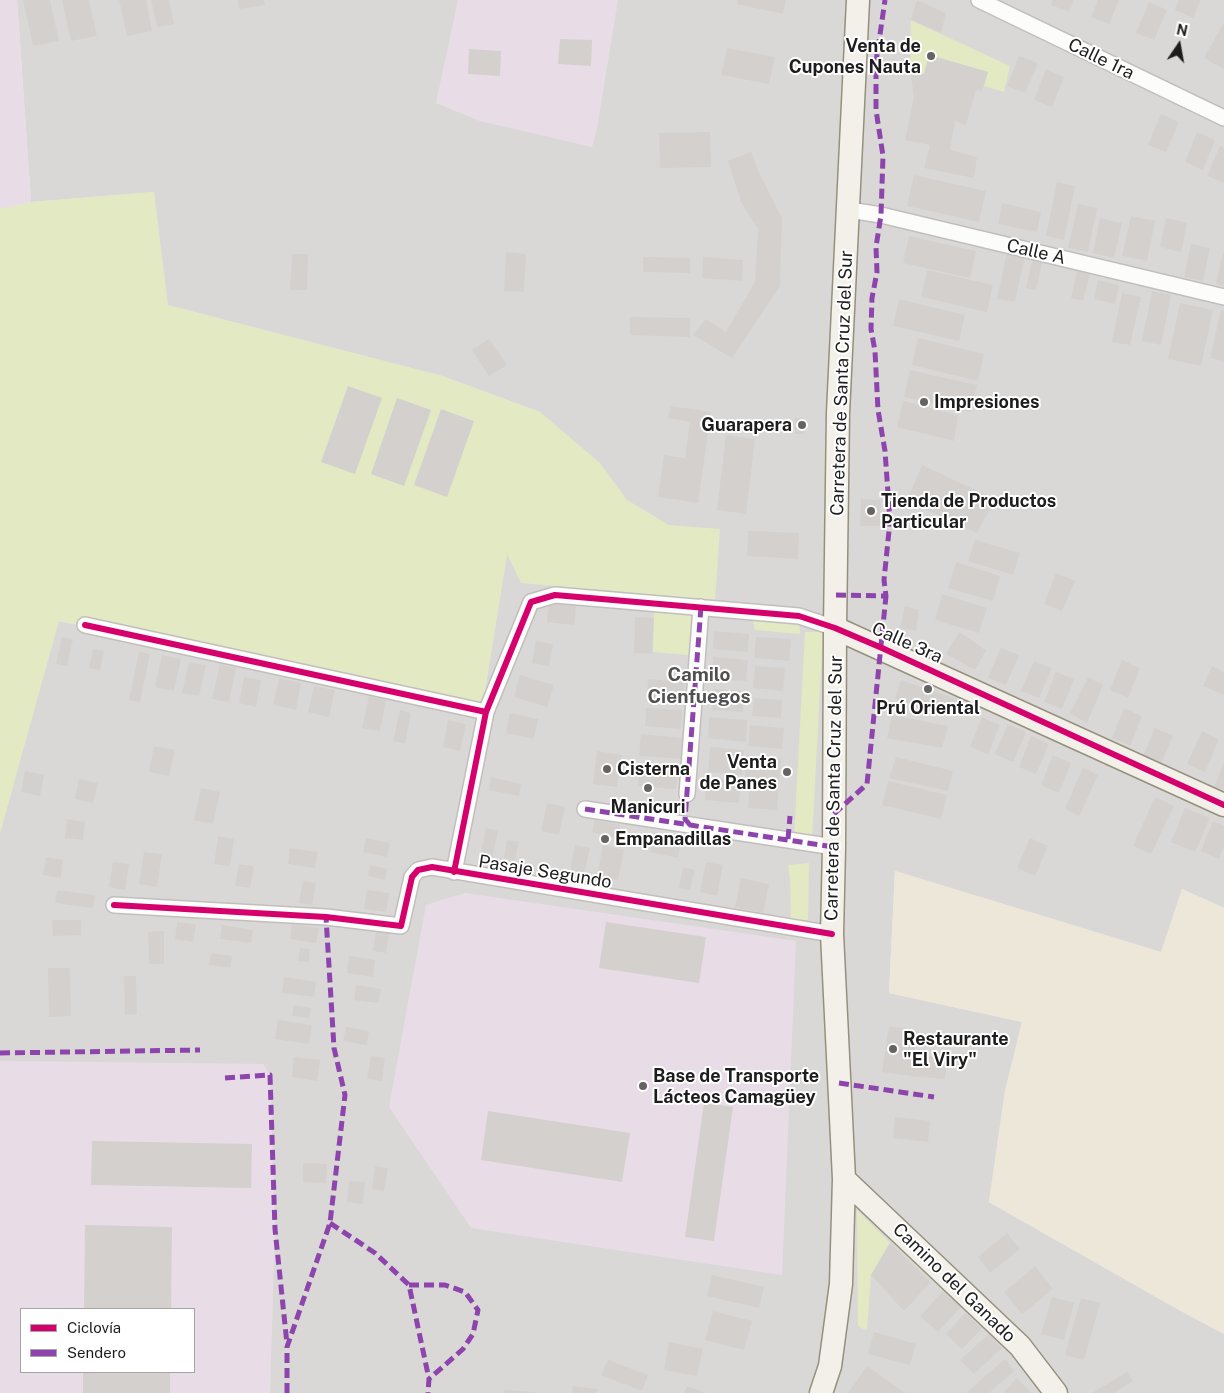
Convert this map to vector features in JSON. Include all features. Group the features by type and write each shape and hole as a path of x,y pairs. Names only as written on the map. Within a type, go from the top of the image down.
{"main road":[{"name":"Carretera de Santa Cruz del Sur","path":"821,1393 830,1366 841,1284 844,1179 832,934 835,628 838,412 858,0"},
{"name":"Calle 3ra","path":"835,628 1224,805"},
{"name":"Camino del Ganado","path":"844,1179 1020,1346 1056,1393"}],"street":[{"name":"Calle 1ra","path":"979,0 1224,118"},
{"name":"Calle A","path":"848,210 881,215 1224,296"},
{"name":"Calle 3ra","path":"486,712 530,602 555,594 799,616 835,628"},
{"path":"687,794 701,607"},
{"path":"85,625 486,712 454,872"},
{"path":"585,809 834,847"},
{"name":"Pasaje Segundo","path":"114,905 326,916 401,926 412,877 418,870 432,868 832,934"}],"shaded area":[{"path":"0,0 17,0 31,202 0,209"},
{"path":"17,0 1224,0 1224,908 1182,889 1161,952 895,871 889,993 1022,1022 1005,1091 989,1202 1224,1334 1224,1393 0,1393 0,833 58,621 483,703 507,553 540,412 442,376 167,305 154,192 31,202"},
{"path":"458,0 618,0 597,128 592,147 480,121 436,103"},
{"path":"895,871 1161,952 1182,889 1224,908 1224,1334 989,1202 1005,1091 1022,1022 889,993"},
{"path":"465,893 796,941 782,1275 471,1228 389,1107 426,905"},
{"path":"0,1061 263,1064 270,1075 275,1229 270,1393 0,1393"}],"green space":[{"path":"911,20 1010,66 1004,92 984,86 988,72 930,55 924,74 910,70"},
{"path":"154,192 168,305 442,376 540,412 600,463 627,500 669,525 720,529 715,600 521,583 507,554 483,703 59,621 0,833 0,209 31,202"},
{"path":"654,603 701,607 698,656 653,652"},
{"path":"751,612 799,616 800,634 755,630"},
{"path":"805,632 823,632 812,841 794,837"},
{"path":"809,863 808,920 791,921 788,865"},
{"path":"857,1210 890,1243 871,1275 867,1330 858,1325"}],"building":[{"path":"23,0 50,0 59,41 33,46"},
{"path":"62,0 89,0 97,36 71,41"},
{"path":"119,0 146,0 152,31 127,36"},
{"path":"151,0 169,0 174,24 157,27"},
{"path":"238,0 264,0 265,5 239,9"},
{"path":"738,0 786,0 783,14 737,4"},
{"path":"917,0 946,13 941,33 911,20"},
{"path":"1053,0 1074,0 1069,12 1051,5"},
{"path":"1098,0 1119,0 1109,24 1091,17"},
{"path":"1179,0 1201,0 1193,18 1175,10"},
{"path":"1149,2 1167,10 1154,40 1136,33"},
{"path":"1224,24 1224,69 1204,58"},
{"path":"560,39 592,40 591,66 558,64"},
{"path":"727,48 775,57 769,84 721,75"},
{"path":"469,49 501,51 500,76 468,74"},
{"path":"929,55 988,72 982,91 976,90 966,125 955,121 950,150 977,157 974,178 924,168 930,145 905,140 914,96 910,70 924,74"},
{"path":"1019,56 1038,63 1025,93 1007,86"},
{"path":"1046,69 1064,77 1052,107 1034,100"},
{"path":"1161,114 1179,122 1166,152 1148,145"},
{"path":"710,132 711,167 660,168 659,133"},
{"path":"1197,132 1215,140 1203,170 1185,162"},
{"path":"1220,146 1224,148 1224,183 1207,176"},
{"path":"751,152 760,175 782,218 780,286 732,358 693,335 706,319 726,332 755,282 758,229 741,202 728,161"},
{"path":"914,175 986,191 979,222 907,206"},
{"path":"1057,182 1075,186 1064,240 1046,236"},
{"path":"1002,203 1041,212 1037,232 998,224"},
{"path":"1078,204 1097,208 1088,252 1068,248"},
{"path":"1131,216 1155,221 1147,261 1122,256"},
{"path":"1100,218 1122,223 1114,258 1093,253"},
{"path":"1166,218 1187,223 1181,252 1160,247"},
{"path":"909,236 976,251 970,278 903,263"},
{"path":"1191,244 1210,248 1203,281 1184,277"},
{"path":"506,252 526,254 524,292 504,291"},
{"path":"1007,252 1025,256 1015,302 997,299"},
{"path":"1224,253 1224,286 1216,284"},
{"path":"292,254 308,254 307,290 290,290"},
{"path":"643,257 690,258 690,273 643,272"},
{"path":"703,257 743,260 742,281 702,278"},
{"path":"1032,261 1042,263 1036,290 1026,288"},
{"path":"927,270 993,285 987,312 921,297"},
{"path":"1077,271 1090,274 1083,301 1071,298"},
{"path":"1098,280 1119,285 1115,304 1094,299"},
{"path":"1152,291 1171,295 1161,345 1142,341"},
{"path":"1122,293 1141,297 1130,345 1112,342"},
{"path":"899,299 965,315 959,341 893,326"},
{"path":"1180,303 1213,310 1201,366 1168,359"},
{"path":"1221,310 1224,311 1224,361 1210,358"},
{"path":"630,317 690,318 690,337 630,335"},
{"path":"918,338 984,354 978,381 912,365"},
{"path":"489,339 507,365 489,376 472,350"},
{"path":"910,370 977,385 971,412 904,397"},
{"path":"348,386 382,398 355,474 321,462"},
{"path":"397,398 431,410 404,486 371,474"},
{"path":"903,401 958,415 954,441 897,427"},
{"path":"671,406 711,412 698,503 658,497 664,455 685,458 690,422 668,418"},
{"path":"441,409 474,421 447,497 414,485"},
{"path":"795,418 804,418 804,434 795,434"},
{"path":"726,435 755,439 746,514 717,510"},
{"path":"922,465 995,499 977,533 907,501"},
{"path":"861,499 881,500 880,526 860,526"},
{"path":"748,531 799,533 798,559 747,556"},
{"path":"975,540 1020,553 1013,575 968,561"},
{"path":"956,562 1000,576 993,601 948,588"},
{"path":"1056,573 1075,581 1062,611 1044,604"},
{"path":"942,594 987,608 979,633 935,620"},
{"path":"549,603 576,606 574,625 547,622"},
{"path":"905,606 919,610 916,631 900,628"},
{"path":"635,617 654,618 652,654 634,653"},
{"path":"714,631 749,634 748,652 713,649"},
{"path":"959,632 986,650 975,670 946,654"},
{"path":"62,637 73,639 67,666 56,664"},
{"path":"756,637 791,639 789,661 754,658"},
{"path":"536,641 553,644 549,666 532,663"},
{"path":"1001,648 1019,655 1006,685 988,678"},
{"path":"93,649 104,651 100,670 89,668"},
{"path":"139,651 150,654 140,702 129,700"},
{"path":"162,655 181,659 174,691 155,687"},
{"path":"713,657 748,660 746,681 712,679"},
{"path":"1122,660 1140,668 1128,698 1110,690"},
{"path":"1034,661 1052,668 1039,698 1021,691"},
{"path":"189,662 206,665 199,696 182,693"},
{"path":"220,664 236,668 229,702 212,699"},
{"path":"755,666 785,668 783,691 753,688"},
{"path":"1212,666 1224,672 1224,695 1203,686"},
{"path":"1056,672 1074,679 1062,709 1044,702"},
{"path":"520,675 554,685 547,707 514,697"},
{"path":"244,677 261,680 256,707 239,703"},
{"path":"1088,677 1103,685 1087,723 1070,713"},
{"path":"279,678 301,683 296,710 273,705"},
{"path":"648,679 685,682 683,701 647,698"},
{"path":"901,680 960,700 954,716 895,699"},
{"path":"314,686 335,690 329,717 308,712"},
{"path":"714,689 745,691 743,712 712,710"},
{"path":"369,696 386,700 380,731 362,728"},
{"path":"754,698 782,700 781,718 752,716"},
{"path":"646,708 682,710 681,729 645,726"},
{"path":"1124,708 1142,716 1130,746 1112,738"},
{"path":"400,710 411,713 405,744 393,741"},
{"path":"510,713 538,719 534,739 506,733"},
{"path":"892,715 948,726 942,748 887,738"},
{"path":"709,717 747,720 746,742 708,738"},
{"path":"982,717 1000,725 988,754 970,747"},
{"path":"448,720 466,724 460,751 443,747"},
{"path":"1008,724 1026,732 1013,762 995,754"},
{"path":"750,725 784,728 782,749 748,746"},
{"path":"1155,728 1173,736 1160,766 1142,758"},
{"path":"1202,731 1219,739 1205,772 1187,764"},
{"path":"641,734 684,738 683,759 639,756"},
{"path":"1031,736 1049,744 1036,774 1019,767"},
{"path":"154,746 175,750 169,776 149,772"},
{"path":"710,747 744,750 742,775 708,772"},
{"name":"Cisterna","path":"597,751 622,755 617,787 593,784"},
{"path":"746,755 781,758 779,779 745,777"},
{"path":"1053,755 1071,763 1059,793 1041,785"},
{"path":"896,757 953,771 948,791 889,778"},
{"path":"1224,763 1224,790 1214,787"},
{"path":"639,764 678,767 676,789 638,786"},
{"path":"1083,767 1098,775 1079,816 1065,809"},
{"path":"25,771 44,775 40,796 21,792"},
{"path":"491,777 521,784 519,796 489,790"},
{"path":"707,778 741,781 739,803 705,800"},
{"path":"79,779 98,783 93,803 75,799"},
{"path":"888,781 947,795 941,819 882,805"},
{"path":"750,784 779,786 777,810 748,808"},
{"path":"201,788 220,792 213,824 194,820"},
{"path":"1155,797 1174,806 1151,854 1133,846"},
{"path":"547,803 565,807 559,835 541,831"},
{"path":"1185,808 1210,818 1195,852 1171,842"},
{"path":"67,819 85,822 83,840 65,838"},
{"path":"595,820 620,825 617,838 592,832"},
{"path":"1213,821 1224,826 1224,846 1219,859 1201,851"},
{"path":"486,828 498,831 492,859 480,856"},
{"path":"654,832 682,838 678,858 650,852"},
{"path":"218,836 234,839 230,866 214,864"},
{"path":"366,838 390,843 387,857 363,852"},
{"path":"1030,838 1048,846 1035,876 1017,868"},
{"path":"507,840 519,842 515,860 504,858"},
{"path":"575,845 590,848 584,873 570,870"},
{"path":"603,845 624,850 618,880 597,876"},
{"path":"290,848 318,852 315,868 288,864"},
{"path":"144,852 162,854 157,887 139,884"},
{"path":"46,857 63,860 61,878 43,875"},
{"path":"113,862 129,864 125,890 109,887"},
{"path":"706,862 723,865 717,896 700,892"},
{"path":"239,864 254,866 250,888 235,886"},
{"path":"370,865 387,869 385,880 368,876"},
{"path":"683,867 695,870 690,890 679,888"},
{"path":"741,878 769,884 763,913 735,907"},
{"path":"303,881 316,883 312,905 299,903"},
{"path":"57,890 95,895 93,908 55,903"},
{"path":"367,890 389,893 386,912 364,909"},
{"path":"52,920 81,920 81,935 53,936"},
{"path":"177,922 196,924 193,942 175,939"},
{"path":"606,922 706,937 699,983 599,968"},
{"path":"292,924 319,928 316,943 290,939"},
{"path":"222,925 253,930 251,943 220,939"},
{"path":"164,931 164,964 149,964 148,932"},
{"path":"376,931 389,933 386,953 373,951"},
{"path":"300,948 310,949 309,962 298,961"},
{"path":"211,953 232,956 230,968 209,965"},
{"path":"349,956 375,960 373,977 347,973"},
{"path":"48,968 70,968 71,1016 49,1017"},
{"path":"124,976 136,976 137,1014 125,1015"},
{"path":"284,977 316,982 314,997 282,993"},
{"path":"356,985 381,989 378,1003 354,1000"},
{"path":"294,1005 311,1008 309,1018 292,1016"},
{"path":"278,1020 312,1025 309,1044 275,1039"},
{"path":"889,1026 918,1031 914,1054 947,1058 945,1079 882,1072"},
{"path":"346,1027 369,1031 367,1045 343,1041"},
{"path":"371,1056 385,1058 382,1081 367,1079"},
{"path":"294,1057 320,1060 317,1081 292,1077"},
{"path":"704,1103 733,1107 714,1241 685,1237"},
{"path":"488,1111 630,1133 622,1182 481,1160"},
{"path":"895,1117 930,1121 928,1142 893,1138"},
{"path":"92,1141 252,1144 251,1188 91,1185"},
{"path":"303,1163 327,1164 326,1183 303,1182"},
{"path":"375,1166 388,1168 384,1191 372,1189"},
{"path":"349,1181 365,1182 363,1204 347,1202"},
{"path":"85,1225 172,1227 171,1308 84,1308"},
{"path":"1007,1233 1020,1249 990,1273 978,1257"},
{"path":"890,1243 931,1282 904,1311 871,1275"},
{"path":"1035,1266 1053,1289 1022,1314 1004,1292"},
{"path":"712,1275 764,1287 759,1308 707,1296"},
{"path":"943,1291 961,1307 938,1332 920,1316"},
{"path":"1052,1297 1074,1303 1064,1340 1041,1334"},
{"path":"1081,1298 1100,1303 1084,1360 1065,1355"},
{"path":"713,1311 752,1321 744,1350 705,1340"},
{"path":"965,1313 982,1328 962,1349 946,1334"},
{"path":"874,1332 916,1344 910,1365 868,1354"},
{"path":"989,1334 1002,1348 974,1374 960,1360"},
{"path":"669,1342 703,1349 697,1376 664,1370"},
{"path":"1005,1359 1014,1371 989,1393 966,1393"},
{"path":"608,1360 648,1375 642,1391 601,1375"},
{"path":"867,1366 905,1393 848,1393"},
{"path":"1127,1372 1133,1381 1114,1393 1092,1393"},
{"path":"83,1373 170,1373 170,1393 83,1393"},
{"path":"1017,1378 1031,1392 1003,1393"},
{"path":"573,1386 598,1389 597,1393 572,1393"},
{"path":"687,1386 705,1393 684,1393"},
{"path":"504,1390 535,1392 535,1393 504,1393"}],"marked path":[{"path":"836,595 886,596 884,580 890,521 885,451 878,410 875,351 871,329 872,298 877,272 876,247 881,215 883,156 876,110 876,62 885,0"},
{"path":"834,814 867,784 886,596"},
{"path":"690,825 685,819 701,607"},
{"path":"585,809 834,847"},
{"path":"788,839 790,816"},
{"path":"287,1393 287,1347 330,1223 345,1095 334,1048 326,917"},
{"path":"0,1053 200,1050"},
{"path":"225,1078 270,1075 275,1229 287,1344"},
{"path":"839,1083 934,1097"},
{"path":"330,1223 375,1253 409,1285 429,1379 428,1393"},
{"path":"409,1285 445,1285 465,1292 478,1310 473,1334 463,1349 429,1379"}],"cycle path":[{"path":"454,872 486,712 531,602 555,595 799,616 835,628 882,648 1224,805"},
{"path":"85,625 486,712"},
{"path":"114,905 326,917 401,926 412,877 418,870 432,867 832,934"}],"place":[{"name":"Venta de Cupones Nauta","path":"931,56"},
{"name":"Impresiones","path":"924,402"},
{"name":"Guarapera","path":"802,425"},
{"name":"Tienda de Productos Particular","path":"871,511"},
{"name":"Prú Oriental","path":"928,689"},
{"name":"Cisterna","path":"607,769"},
{"name":"Venta de Panes","path":"787,772"},
{"name":"Manicuri","path":"648,788"},
{"name":"Empanadillas","path":"605,839"},
{"name":"Restaurante \"El Viry\"","path":"893,1049"},
{"name":"Base de Transporte Lácteos Camagüey","path":"643,1086"}],"district":[{"name":"Camilo Cienfuegos","path":"699,686"}]}
